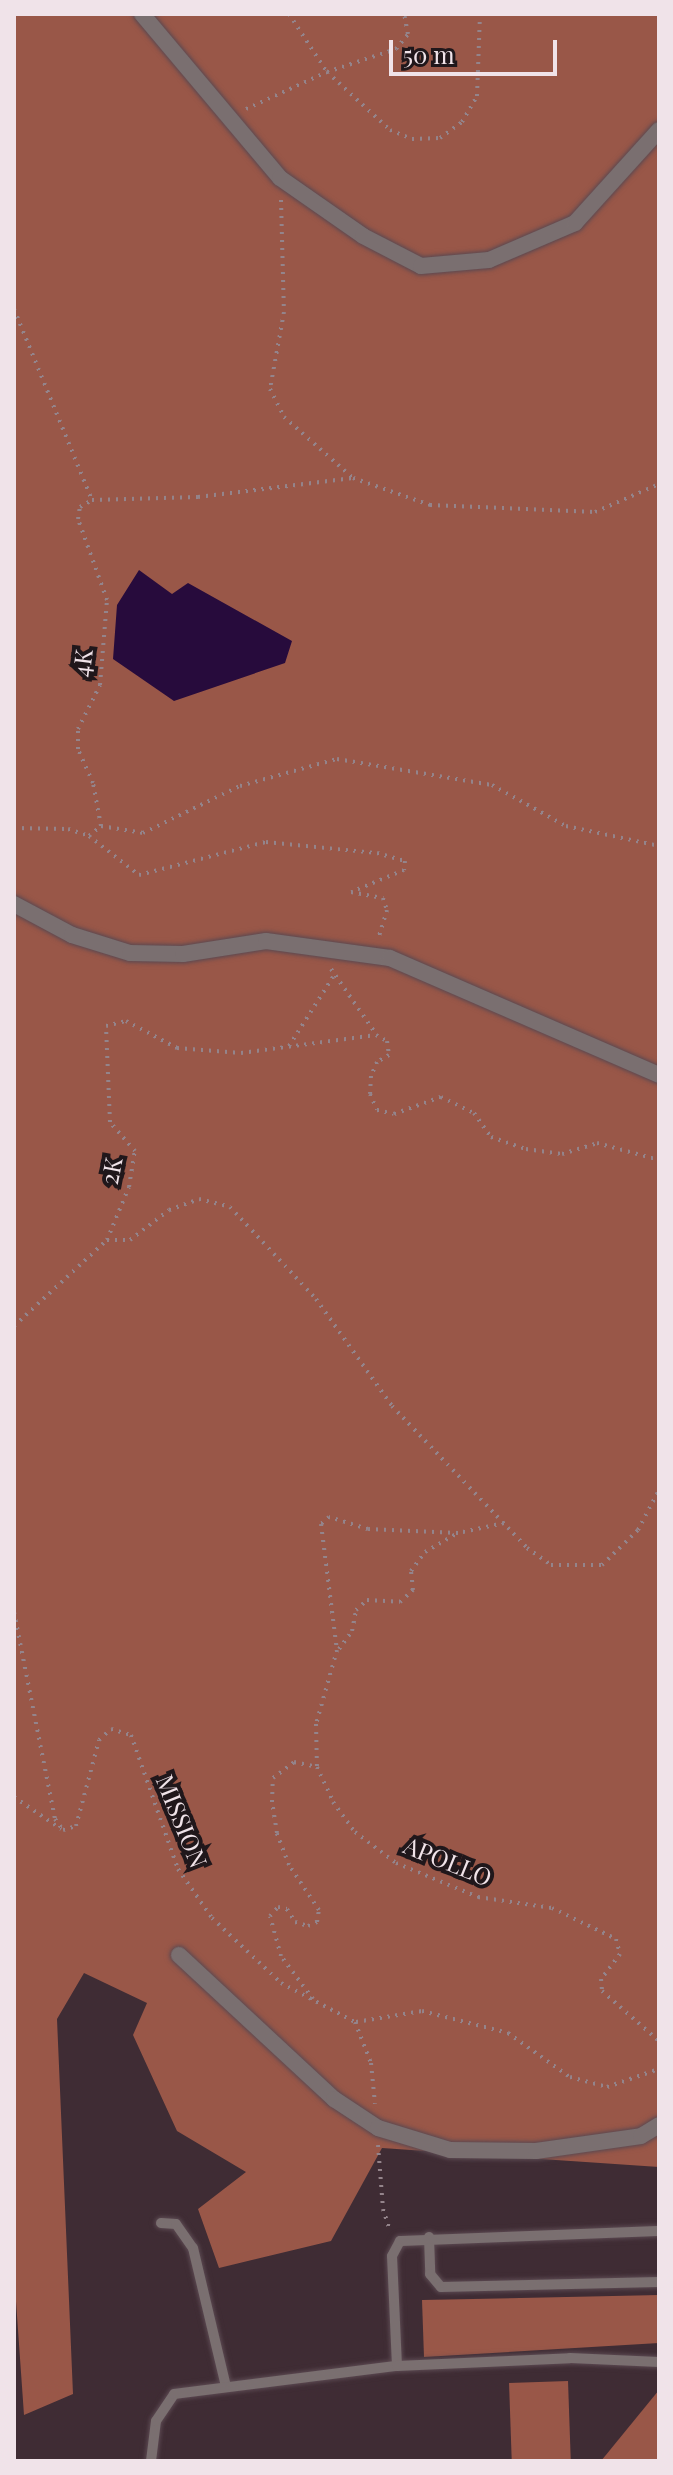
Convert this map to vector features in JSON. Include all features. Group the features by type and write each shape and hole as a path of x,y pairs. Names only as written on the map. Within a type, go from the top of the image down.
{"street":[{"path":"142,14 225,118 280,178 363,236 421,266 489,260 575,223 659,130"},
{"path":"14,904 72,935 130,953 183,954 266,941 390,958 659,1075"},
{"path":"179,1955 334,2099 378,2128 450,2150 536,2151 641,2136 659,2125"}],"lane":[{"path":"161,2223 176,2224 193,2248 226,2387"},
{"path":"397,2366 395,2246 408,2238 659,2231"},
{"path":"429,2237 430,2274 441,2287 659,2282"},
{"path":"151,2461 156,2421 174,2394 397,2366 570,2358 659,2362"}],"path":[{"path":"289,14 327,72 390,130 412,139 440,138 462,122 477,96 480,14"},
{"path":"225,118 327,72 396,49 408,34 404,14"},
{"path":"280,178 284,312 270,389 284,417 353,478 430,505 595,512 659,484"},
{"path":"14,309 92,500 198,497 353,478"},
{"name":"4K","path":"92,500 80,507 78,519 107,600 100,685 78,729 78,749 101,826"},
{"path":"89,836 101,826 143,833 240,786 337,759 492,785 566,826 659,846"},
{"path":"14,828 68,829 89,836 139,875 266,842 377,853 405,861 404,870 351,892 383,898 387,910 379,923 379,941 390,958"},
{"path":"327,947 333,977 376,1035 387,1041 389,1055 377,1062 371,1076 370,1094 377,1110 394,1114 441,1097 474,1113 491,1137 526,1149 562,1154 597,1143 659,1160"},
{"path":"289,1046 333,977"},
{"name":"2K","path":"107,1240 129,1187 135,1151 110,1122 106,1026 126,1021 177,1048 241,1053 376,1035"},
{"path":"14,1326 107,1240 130,1240 169,1210 199,1199 230,1207 316,1299 392,1406 504,1523 551,1565 602,1565 638,1530 659,1490"},
{"name":"APOLLO","path":"504,1523 458,1533 368,1529 329,1517 321,1524 337,1650 316,1724 317,1767 333,1802 355,1832 396,1863 478,1897 552,1908 616,1939 620,1954 601,1979 602,1991 659,2041"},
{"path":"337,1650 352,1631 356,1610 367,1600 400,1602 413,1590 411,1571 425,1552 458,1533"},
{"path":"14,1612 55,1819 63,1830"},
{"name":"MISSION","path":"63,1830 76,1826 99,1740 111,1729 131,1735 178,1869 212,1918 281,1983 355,2022"},
{"path":"315,2001 281,1956 270,1916 278,1907 287,1909 295,1922 308,1926 317,1922 319,1910 289,1865 272,1802 273,1778 294,1762 317,1767"},
{"path":"14,1797 63,1830"},
{"path":"395,2246 383,2209 371,2063 355,2022 422,2011 508,2033 570,2077 607,2087 659,2069"}],"shaded area":[{"path":"14,14 659,14 659,2167 382,2148 331,2241 219,2268 198,2209 246,2172 177,2131 133,2035 147,2003 84,1973 57,2019 73,2394 24,2415 14,2273"},
{"path":"139,570 172,594 188,583 292,641 285,663 174,701 113,659 117,605"},
{"path":"659,2295 659,2343 424,2357 422,2300"},
{"path":"568,2381 571,2461 512,2461 509,2383"},
{"path":"659,2390 659,2461 601,2461"}]}
